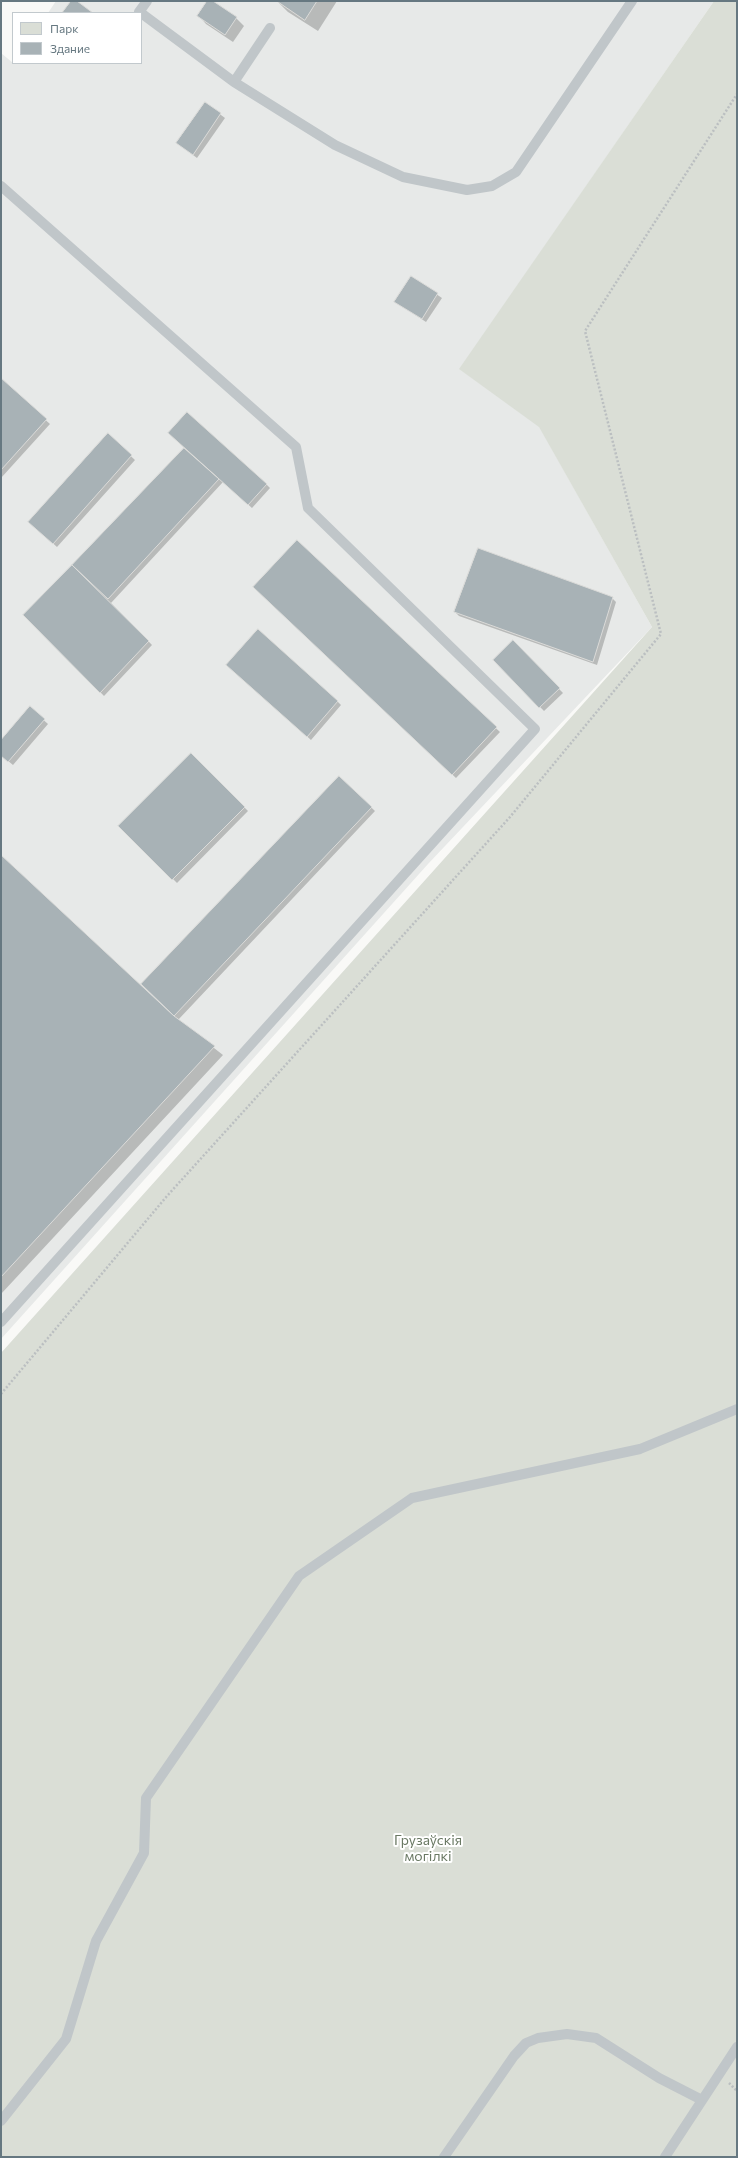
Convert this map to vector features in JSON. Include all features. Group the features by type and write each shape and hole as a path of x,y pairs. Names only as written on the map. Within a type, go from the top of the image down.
{"lane":[{"path":"139,12 147,1"},
{"path":"142,14 234,82 335,145 402,177 467,190 492,186 516,172 632,1"},
{"path":"234,82 270,28"},
{"path":"1,186 296,447 308,508 535,729 1,1322"},
{"path":"1,2121 66,2039 96,1941 144,1853 146,1798 299,1576 412,1498 640,1449 737,1409"},
{"path":"444,2157 514,2056 526,2043 552,2035 580,2034 596,2038 659,2078 702,2100"},
{"path":"665,2157 737,2047"}],"path":[{"path":"585,331 737,94"}],"shaded area":[{"path":"56,1 714,1 460,369 539,426 652,627 428,864 1,1339 1,53 12,62 12,64 142,64 142,12 49,12"}],"green space":[{"name":"Грузаўскія могілкі","path":"714,1 737,1 737,2157 1,2157 1,1353 652,627 539,427 459,369"}],"building":[{"path":"71,1 77,1 92,12 63,12"},
{"path":"207,1 213,1 237,17 225,35 197,16"},
{"path":"277,1 317,1 305,20"},
{"path":"205,102 221,113 193,155 176,143"},
{"path":"411,276 438,293 422,319 394,302"},
{"path":"1,378 47,419 1,470"},
{"path":"187,412 267,484 248,505 168,433"},
{"path":"108,433 132,455 53,544 28,522"},
{"path":"184,448 219,479 108,599 72,565"},
{"path":"297,540 497,727 452,775 253,587"},
{"path":"478,548 613,597 593,662 454,612"},
{"path":"72,565 149,641 100,693 23,615"},
{"path":"258,629 338,701 307,737 226,665"},
{"path":"513,640 560,688 539,708 493,660"},
{"path":"30,706 45,719 8,762 1,756 1,740"},
{"path":"191,753 245,807 172,880 118,826"},
{"path":"339,776 372,807 174,1016 141,984"},
{"path":"1,855 174,1016 215,1046 1,1277"}]}
